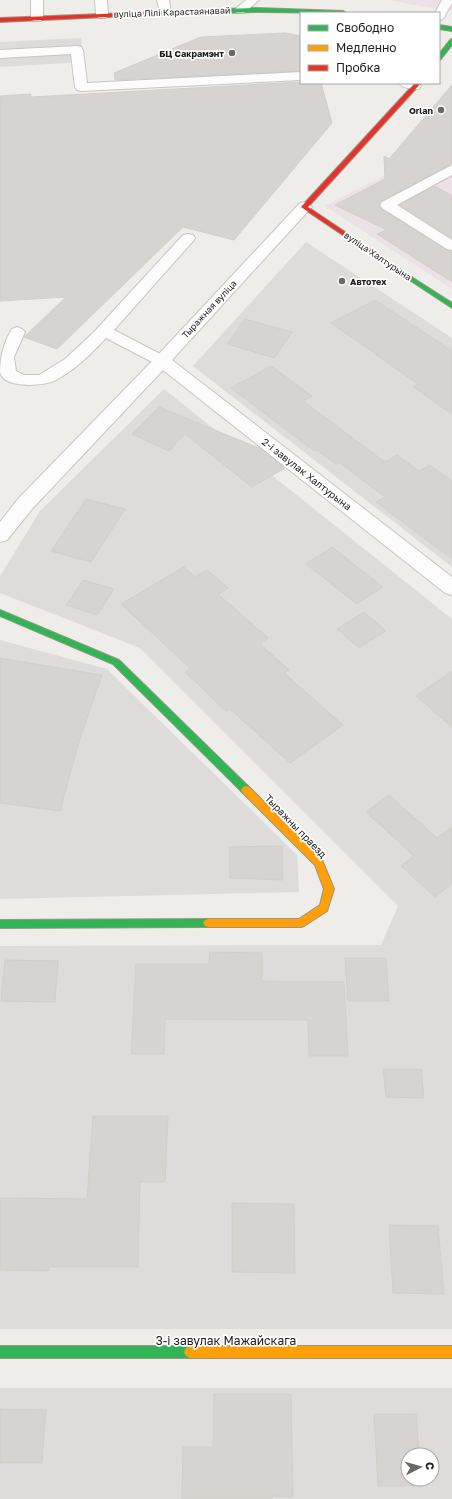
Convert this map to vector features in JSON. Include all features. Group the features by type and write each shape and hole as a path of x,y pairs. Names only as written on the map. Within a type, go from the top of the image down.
{"street":[{"name":"вуліца Лілі Карастаянавай","path":"0,20 240,10 328,12"},
{"path":"440,26 452,29"},
{"path":"440,57 452,41"},
{"name":"Тыражная вуліца","path":"0,535 25,504 162,361 413,84"},
{"name":"вуліца Халтурына","path":"304,206 452,306"},
{"name":"2-і завулак Халтурына","path":"162,361 452,588"},
{"name":"Тыражны праезд","path":"0,612 116,662 319,863 329,889 324,908 300,923 0,924"},
{"name":"3-і завулак Мажайскага","path":"0,1352 452,1352"}],"lane":[{"path":"37,0 37,18"},
{"path":"102,0 102,15"},
{"path":"163,0 165,12"},
{"path":"240,10 253,0"},
{"path":"440,14 448,0"},
{"path":"0,54 77,50 81,87 300,76"},
{"path":"449,175 387,205 452,246"},
{"path":"17,332 6,357 8,373 16,379 28,381 47,377 78,357 104,331 188,238"},
{"path":"104,331 162,361"}],"shaded area":[{"path":"390,0 452,0 452,11 409,4"},
{"path":"81,38 84,62 0,67 0,42"},
{"path":"452,141 452,289 325,206"},
{"path":"306,242 452,338 452,567 193,366"},
{"path":"164,389 452,619 452,1329 0,1329 0,946 381,945 398,906 140,648 0,593 0,576 40,511"},
{"path":"0,640 107,669 297,855 299,892 0,899"},
{"path":"0,1388 452,1388 452,1499 0,1499"}],"building":[{"name":"БЦ Сакрамэнт","path":"285,33 300,36 300,71 115,80 114,73 201,37"},
{"path":"300,82 300,84 321,84 332,123 234,240 183,227 57,349 24,337 66,297 0,301 0,96 31,94 31,97"},
{"path":"452,85 452,163 381,201 379,204 381,209 446,250 452,251 452,282 377,234 387,230 335,205 385,179 384,156 389,159"},
{"path":"435,186 452,196 452,238 400,205"},
{"path":"375,300 452,351 452,414 413,387 418,384 331,323"},
{"path":"245,319 292,332 274,358 227,344"},
{"path":"271,366 312,396 303,401 385,462 397,455 419,471 430,465 452,481 452,559 376,502 385,497 339,462 336,464 317,450 314,451 231,388"},
{"path":"159,407 261,449 285,468 252,487 185,434 169,451 132,434"},
{"path":"86,499 125,509 91,562 51,551"},
{"path":"332,547 383,587 357,604 306,564"},
{"path":"184,567 195,577 207,570 228,588 218,594 268,638 260,644 289,670 284,673 343,725 290,763 230,709 226,711 185,672 191,669 121,604"},
{"path":"83,580 114,589 97,615 66,605"},
{"path":"364,612 386,631 359,648 337,629"},
{"path":"0,658 102,675 80,738 60,811 0,803"},
{"path":"452,671 452,727 416,696"},
{"path":"389,795 437,838 452,827 452,884 435,897 401,866 414,856 366,812"},
{"path":"282,846 283,880 230,878 229,847"},
{"path":"210,952 262,953 262,981 344,982 348,1056 309,1056 308,1020 165,1019 164,1054 131,1054 136,964 209,964"},
{"path":"345,958 386,958 389,1001 348,1001"},
{"path":"5,960 58,961 55,1002 1,1001"},
{"path":"383,1069 421,1069 424,1098 386,1097"},
{"path":"93,1116 168,1116 165,1182 140,1182 138,1267 49,1267 48,1271 0,1270 0,1198 87,1199"},
{"path":"232,1203 294,1204 295,1273 232,1272"},
{"path":"389,1225 438,1226 444,1294 393,1293"},
{"path":"214,1394 291,1394 293,1497 272,1496 272,1499 182,1499 183,1447 213,1447"},
{"path":"0,1409 46,1410 42,1463 0,1463"},
{"path":"374,1414 416,1414 418,1447 400,1447 400,1486 378,1486"}],"traffic: fast":[{"path":"151,13 257,10 314,12"},
{"path":"440,27 452,29"},
{"path":"440,57 452,41"},
{"path":"410,278 452,306"},
{"path":"0,613 116,662 246,790"},
{"path":"0,924 208,923"},
{"path":"0,1352 190,1352"}],"traffic: slow":[{"path":"208,923 301,923 324,908 329,889 319,863 246,790"},
{"path":"190,1352 452,1352"}],"traffic: jam":[{"path":"0,20 151,13"},
{"path":"410,278 304,207 417,84"}],"place":[{"name":"БЦ Сакрамэнт","path":"232,53"},
{"name":"Orlan","path":"441,110"},
{"name":"Автотех","path":"342,281"}]}
